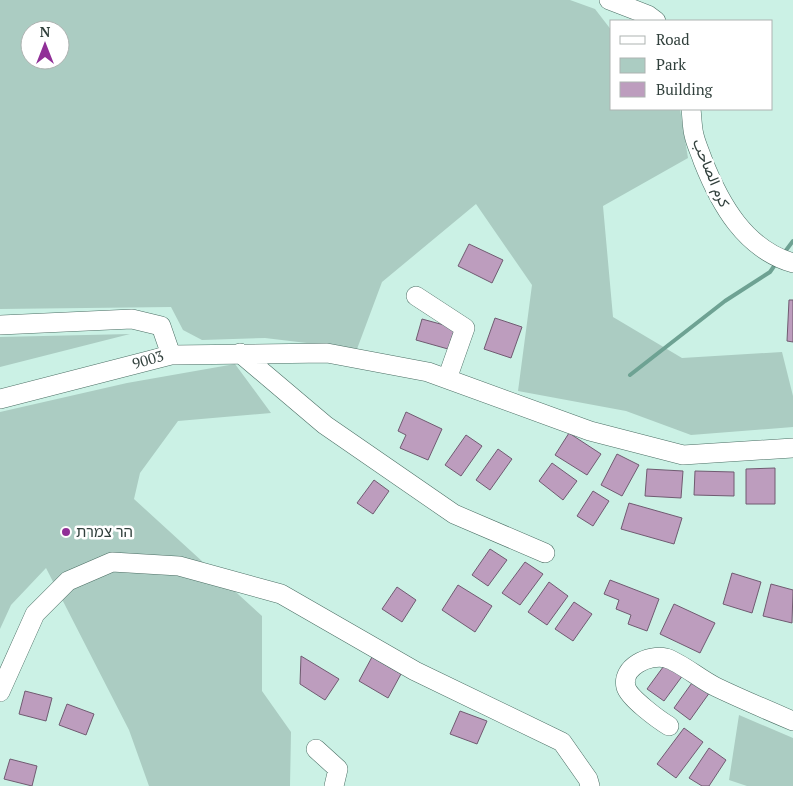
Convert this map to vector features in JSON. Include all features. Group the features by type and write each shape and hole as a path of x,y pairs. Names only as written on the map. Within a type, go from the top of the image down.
{"street":[{"path":"609,0 648,15 655,20"},
{"name":"كرم الصاحب","path":"691,110 694,135 712,185 727,211 750,239 778,258 793,262"},
{"path":"416,296 465,328 447,379"},
{"name":"9003","path":"0,325 132,319 161,326 171,355 0,399"},
{"path":"240,354 325,425 454,514 545,552"},
{"path":"171,355 327,354 428,372 590,431 683,455 793,448"},
{"path":"0,692 34,614 68,581 112,562 179,566 281,594 415,671 562,742 588,779 590,786"},
{"path":"669,726 655,717 626,687 626,680 630,672 643,659 655,656 667,658 714,686 793,721"},
{"path":"316,748 338,769 334,786"}],"green space":[{"path":"0,0 570,0 595,9 610,28 610,110 680,110 688,158 603,206 613,317 682,358 782,352 793,396 793,427 691,435 626,411 518,391 532,285 476,204 382,282 357,349 265,338 202,340 183,330 171,307 0,309"},
{"path":"130,334 0,367 0,337"},
{"path":"235,364 271,413 178,421 140,473 134,499 262,616 262,691 291,732 290,786 149,786 129,730 46,568 11,605 0,629 0,412 127,383"},
{"path":"739,715 793,738 793,786 747,786 729,780"}],"building":[{"path":"469,244 503,260 492,283 458,266"},
{"path":"789,300 793,300 793,342 787,341"},
{"path":"495,318 522,327 511,358 484,349"},
{"path":"422,319 455,328 448,349 416,340"},
{"path":"406,412 442,429 428,460 400,448 406,435 398,431"},
{"path":"569,433 601,454 587,475 555,455"},
{"path":"466,435 482,446 461,476 445,465"},
{"path":"498,449 512,459 490,490 476,480"},
{"path":"617,454 639,465 622,496 601,485"},
{"path":"552,463 577,481 563,500 539,481"},
{"path":"775,468 775,504 746,504 746,469"},
{"path":"647,469 683,471 681,498 645,496"},
{"path":"695,471 734,472 734,496 694,495"},
{"path":"374,480 389,491 373,514 357,503"},
{"path":"593,491 609,501 593,526 577,516"},
{"path":"629,503 682,518 674,544 621,529"},
{"path":"490,549 507,560 488,586 472,575"},
{"path":"525,562 543,574 520,605 502,593"},
{"path":"732,573 761,582 752,613 723,604"},
{"path":"610,580 659,599 647,631 628,624 631,615 616,609 619,600 604,594"},
{"path":"549,582 568,596 547,625 528,612"},
{"path":"771,584 793,590 792,623 763,616"},
{"path":"458,585 492,606 475,632 442,610"},
{"path":"397,587 416,600 402,622 382,609"},
{"path":"574,602 592,614 573,641 555,629"},
{"path":"674,604 715,623 700,653 660,634"},
{"path":"301,656 339,679 325,700 300,684"},
{"path":"372,657 401,674 388,698 359,681"},
{"path":"666,663 683,675 664,701 647,689"},
{"path":"694,680 710,692 690,720 674,708"},
{"path":"25,691 52,698 46,721 19,714"},
{"path":"67,704 94,714 86,735 59,725"},
{"path":"460,711 487,721 477,744 450,734"},
{"path":"684,728 703,742 676,778 657,764"},
{"path":"709,748 726,760 709,786 702,786 689,778"},
{"path":"10,759 37,766 32,786 4,779"}],"waterway":[{"path":"784,253 793,241"},
{"path":"630,375 725,301 770,272 777,262"}],"place":[{"name":"הר צמרת","path":"66,532"}]}
